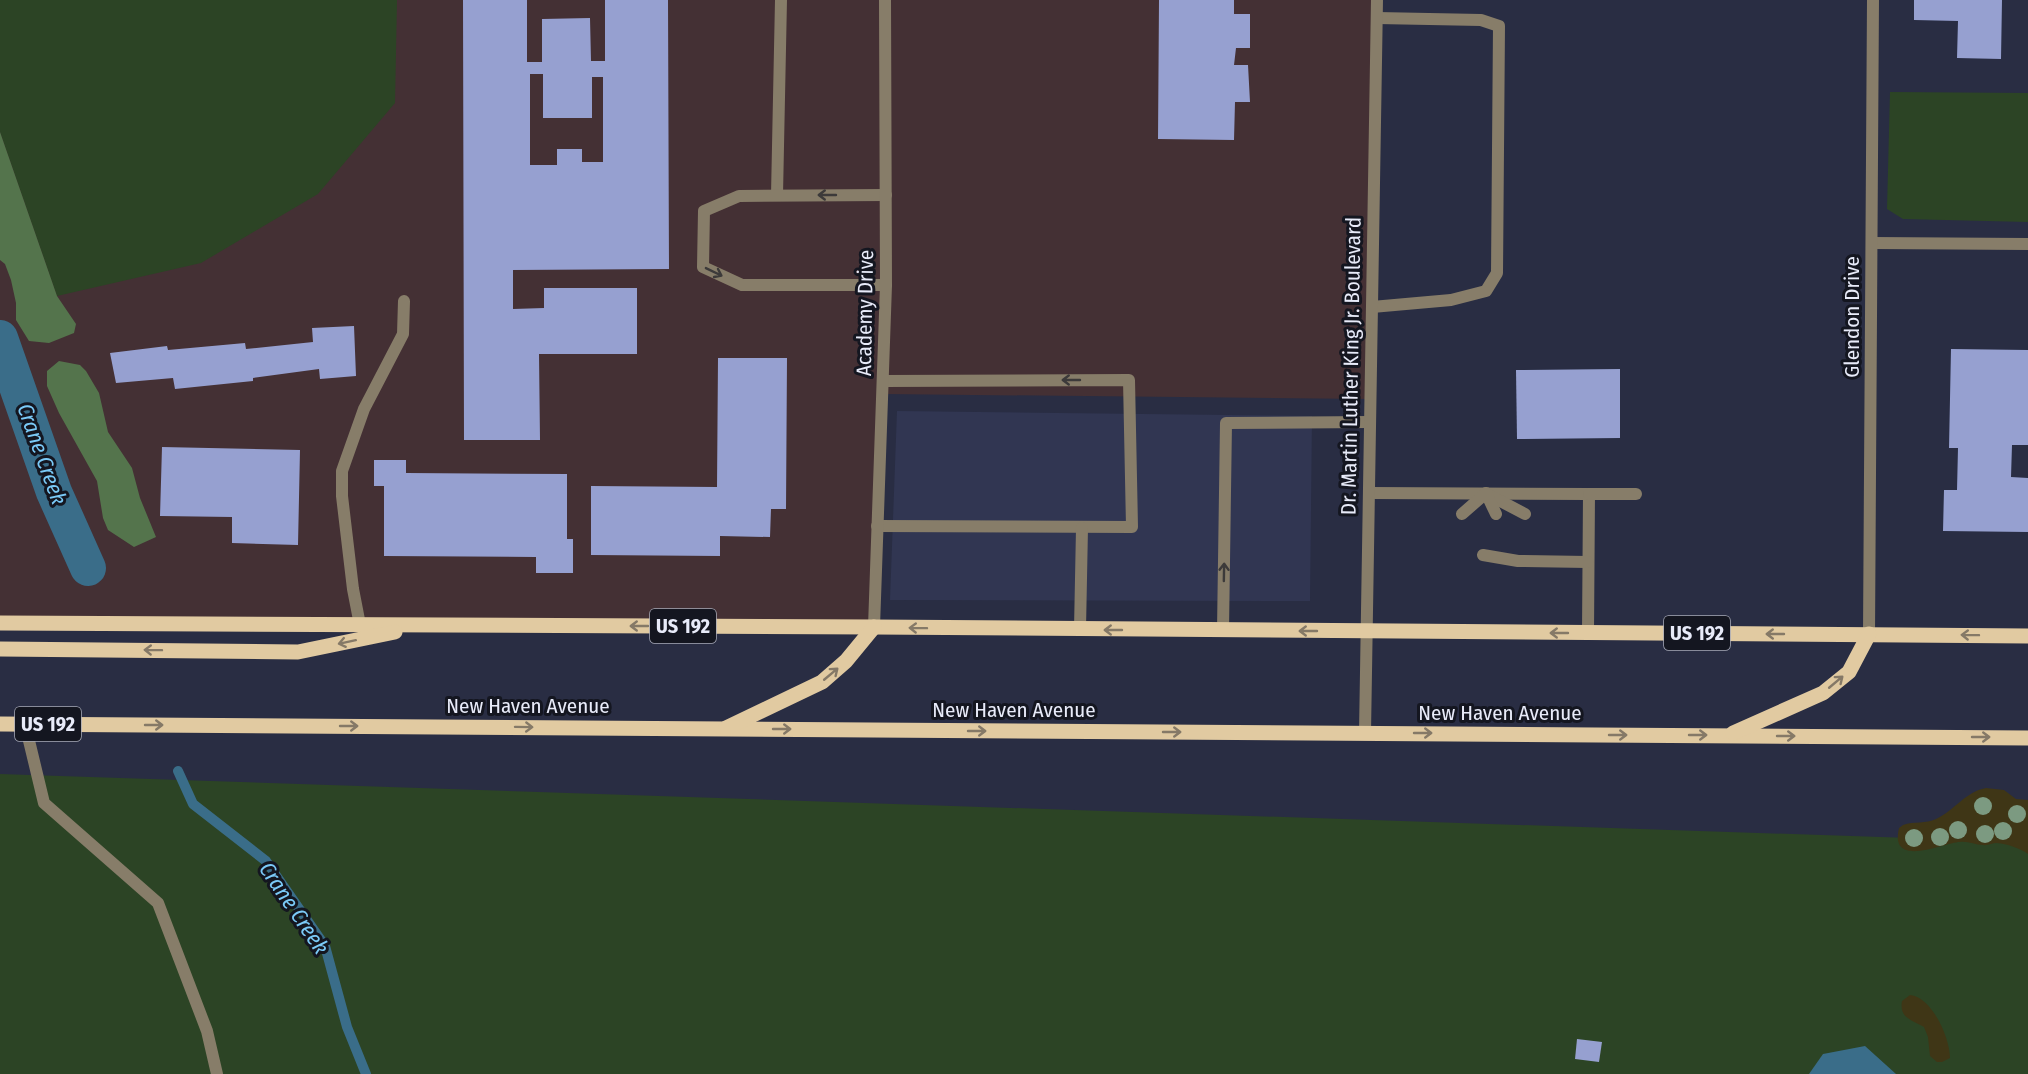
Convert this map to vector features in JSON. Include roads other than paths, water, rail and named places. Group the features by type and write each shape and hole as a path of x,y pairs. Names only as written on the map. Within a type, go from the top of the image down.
{"main road":[{"name":"US 192","path":"0,623 2028,636"},
{"path":"0,649 298,652 424,625"},
{"path":"723,729 822,682 846,661 874,627"},
{"path":"1728,735 1823,693 1849,672 1869,634"},
{"name":"New Haven Avenue","path":"0,724 2028,738"}],"street":[{"path":"777,195 781,0"},
{"name":"Academy Drive","path":"874,627 886,285 885,0"},
{"name":"Dr. Martin Luther King Jr. Boulevard","path":"1365,733 1377,0"},
{"name":"Glendon Drive","path":"1869,634 1873,0"},
{"path":"1372,307 1451,300 1486,291 1497,273 1499,26 1481,20 1377,18"},
{"path":"886,195 739,196 704,212 703,267 742,285 886,285"},
{"path":"1872,243 2028,244"},
{"path":"360,625 347,543 342,471 364,409 403,334 404,302"},
{"path":"877,526 1132,527 1129,380 883,381"},
{"path":"1223,630 1226,423 1370,422"},
{"path":"1369,493 1636,494"},
{"path":"1462,514 1486,493"},
{"path":"1486,493 1496,514"},
{"path":"1486,493 1525,514"},
{"path":"1588,633 1589,494"},
{"path":"1080,629 1082,528"},
{"path":"1516,558 1537,554"},
{"path":"1483,555 1588,562"},
{"path":"25,724 44,803 158,903 207,1031 217,1074"}],"waterway":[{"name":"Crane Creek","path":"0,338 54,492 88,568"},
{"name":"Crane Creek","path":"178,771 193,804 266,861 325,946 347,1027 366,1074"}]}
